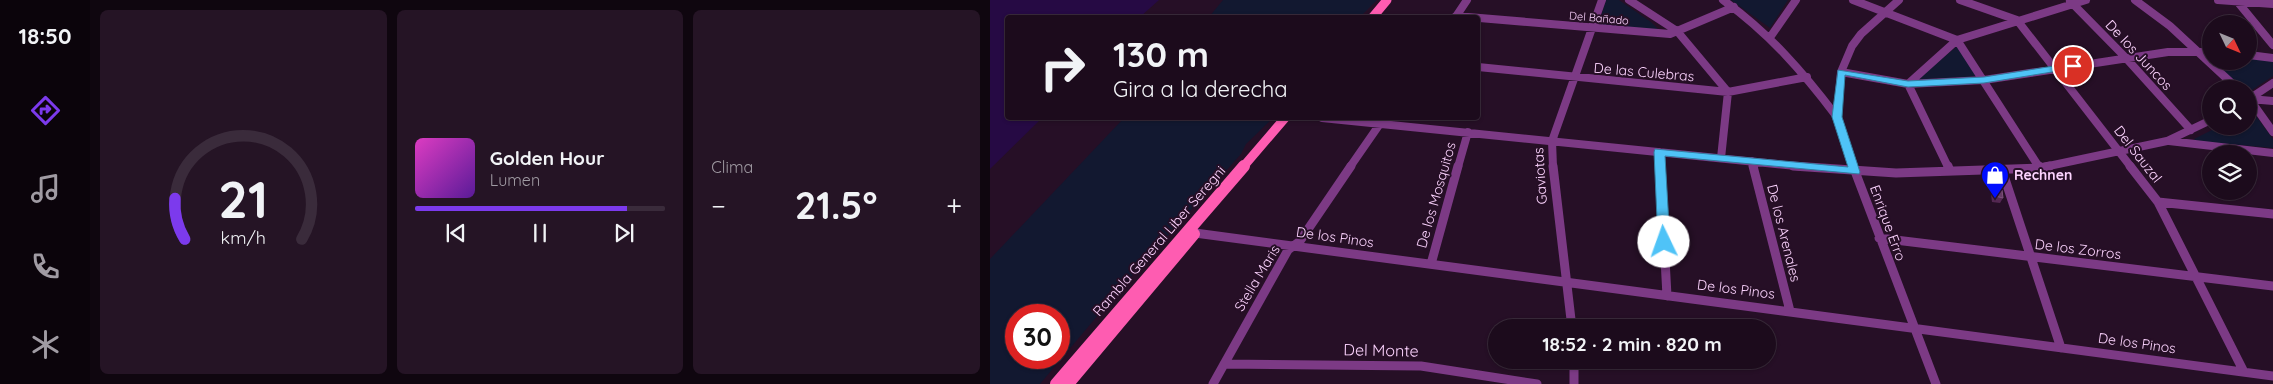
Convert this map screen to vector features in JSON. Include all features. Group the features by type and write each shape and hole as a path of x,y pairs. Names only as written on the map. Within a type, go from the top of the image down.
{"main road":[{"path":"1374,15 1387,0"},
{"path":"1382,15 1394,0"},
{"name":"Rambla General Liber Seregni","path":"1056,384 1283,120"},
{"name":"Rambla General Liber Seregni","path":"1068,384 1292,120"}],"street":[{"path":"1457,15 1467,0"},
{"name":"Gaviotas","path":"1571,319 1551,151 1552,141 1602,0"},
{"path":"1630,0 1677,31 1728,92 1721,158"},
{"path":"1723,0 1771,36 1807,77 1837,117"},
{"path":"1771,36 1796,0"},
{"path":"1853,0 1957,40 2040,168"},
{"name":"Enrique Erro","path":"1899,0 1852,46 1841,72 1837,117 1879,238 1936,384"},
{"path":"1960,0 2017,20"},
{"path":"1908,84 1957,40 2070,1 2086,0"},
{"path":"2135,0 2170,26 2228,80"},
{"path":"2218,0 2273,4"},
{"name":"De los Juncos","path":"2070,1 2126,58 2191,130"},
{"path":"2236,1 2273,46"},
{"name":"Del Bañado","path":"1480,19 1670,34 1734,8"},
{"name":"Del Sauzal","path":"2017,20 2158,202 2244,372"},
{"path":"1841,72 1908,84 1984,80 2168,52 2202,51"},
{"path":"2258,57 2273,58"},
{"name":"De las Culebras","path":"1480,67 1728,92 1807,77"},
{"path":"2257,94 2273,83"},
{"path":"1908,84 1950,171"},
{"path":"2257,100 2273,101"},
{"path":"2257,110 2273,132"},
{"path":"1362,120 1855,172 1896,173 2040,168 2167,141 2202,124"},
{"name":"Stella Maris","path":"1212,384 1288,250 1300,241 1382,121"},
{"name":"De los Mosquitos","path":"1431,264 1468,132"},
{"path":"2167,141 2273,153"},
{"path":"1659,152 1667,296"},
{"name":"De los Arenales","path":"1752,161 1790,311"},
{"path":"2002,170 2061,348"},
{"path":"2158,202 2273,214"},
{"name":"De los Pinos","path":"1195,233 2273,376"},
{"name":"De los Zorros","path":"1879,238 2273,286"},
{"name":"Del Monte","path":"1224,364 1421,366 1537,384"},
{"path":"1574,369 1574,384"}],"shaded area":[{"path":"990,0 1159,0 1142,15 1005,15 1005,120 1040,120 990,169"},
{"path":"1223,0 1377,0 1362,15 1211,15"},
{"path":"1606,0 1619,0 1651,22 1659,30 1598,26"},
{"path":"1731,0 1788,0 1770,28"},
{"path":"1956,47 1959,48 1978,77 1920,81 1918,79"},
{"path":"2258,59 2273,60 2273,76 2257,87 2257,80 2232,80 2220,70 2258,70"},
{"path":"2257,117 2273,139 2273,148 2257,147 2257,145 2196,141 2194,139 2202,135 2257,135"},
{"path":"1122,120 1271,120 1246,144 1241,154 1070,348 1070,304 1005,304 1005,369 1053,369 1040,384 990,384 990,259"}],"building":[{"path":"1993,189 2002,190 2003,198 1995,196"}],"place":[{"name":"Rechnen","path":"1995,199"}],"route":[{"path":"1664,242 1659,152 1855,172 1837,117 1841,72 1908,84 1984,80 2073,66"}]}
